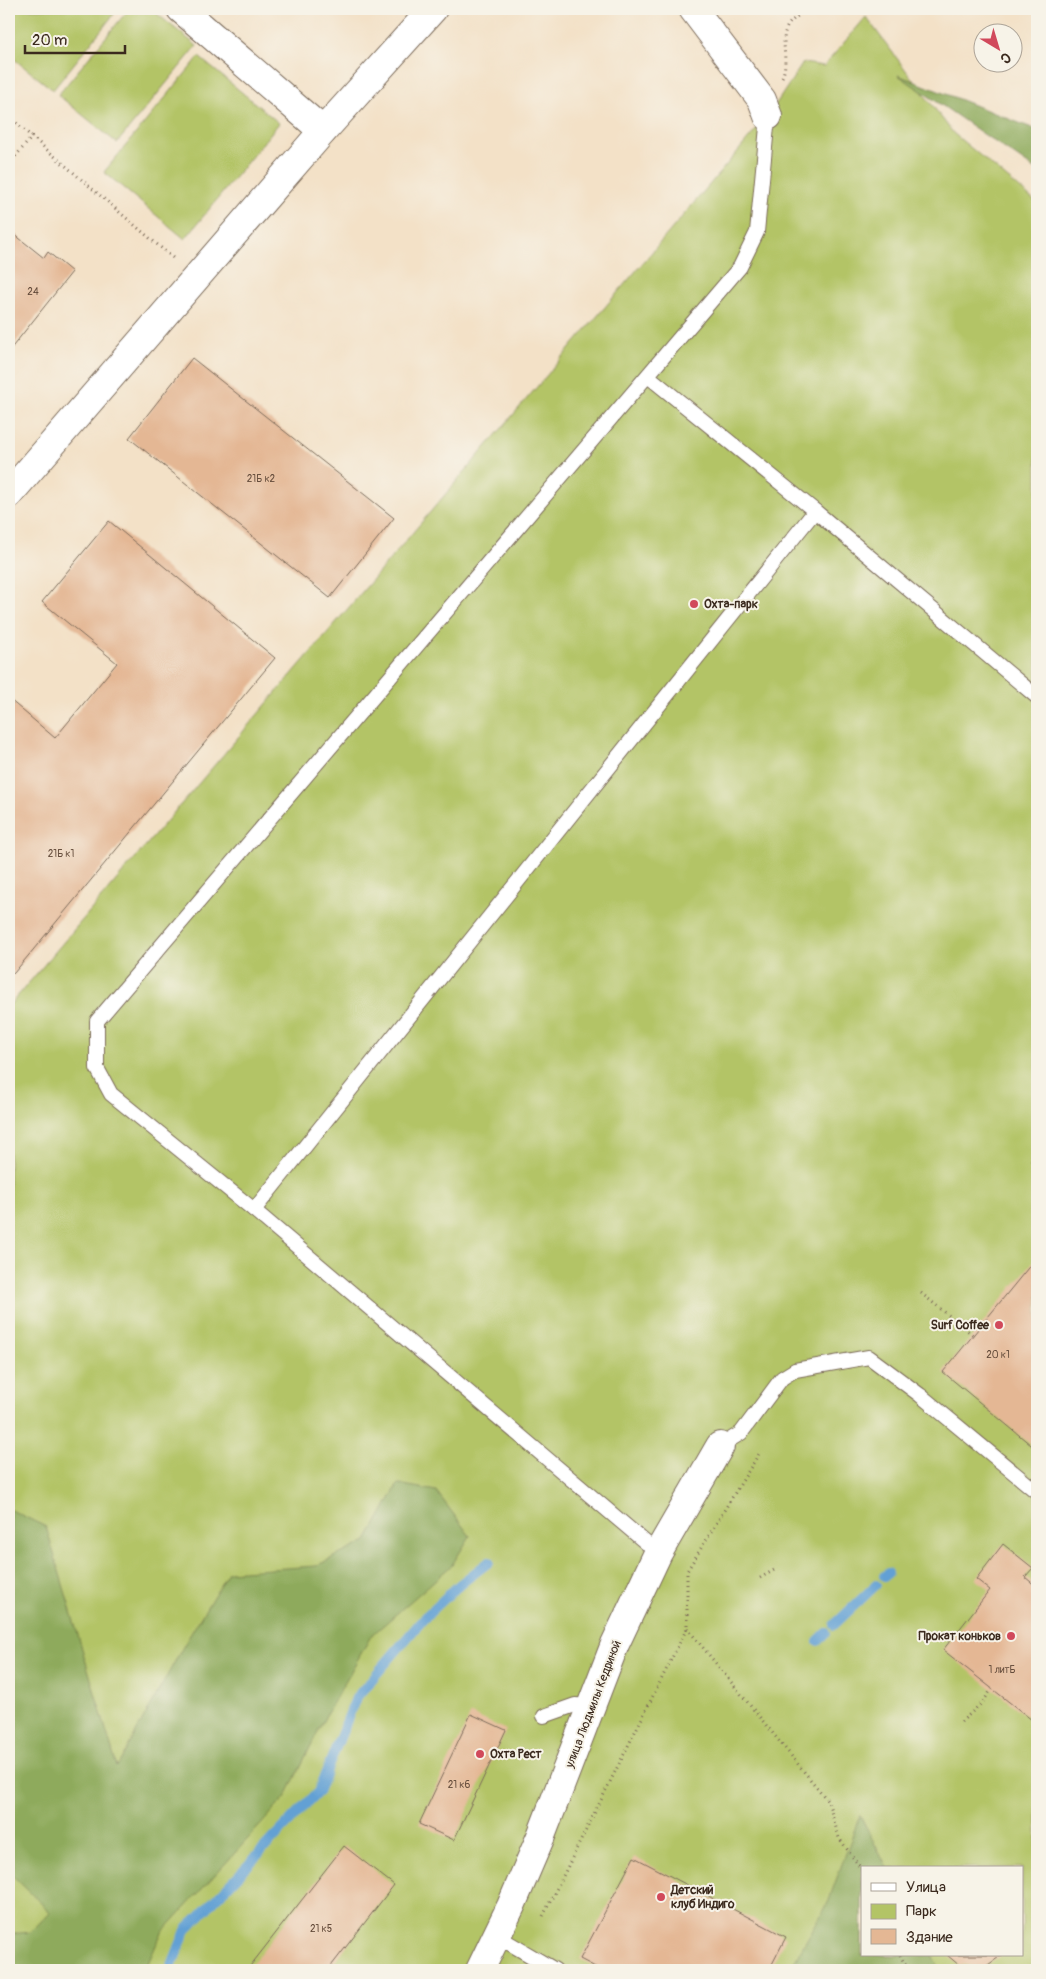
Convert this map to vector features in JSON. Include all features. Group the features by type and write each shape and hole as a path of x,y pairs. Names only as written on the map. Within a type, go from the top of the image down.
{"street":[{"path":"181,9 323,131"},
{"path":"9,494 323,131 433,9"},
{"path":"692,9 765,108"},
{"name":"улица Людмилы Кедриной","path":"480,1970 497,1936 552,1809 615,1644 658,1553 720,1446"}],"lane":[{"path":"658,1553 254,1210 111,1094 97,1068 97,1021 740,267 757,232 765,108"},
{"path":"648,376 1037,697"},
{"path":"254,1210 815,512"},
{"path":"720,1446 741,1432 782,1378 795,1370 869,1357 920,1395 1037,1492"},
{"path":"544,1716 575,1705 591,1706"},
{"path":"497,1936 555,1970"}],"path":[{"path":"765,108 786,69 785,35 789,24 808,9"},
{"path":"9,116 197,278"},
{"path":"9,164 32,137"},
{"path":"1031,1160 1037,1166"},
{"path":"921,1293 973,1335"},
{"path":"526,1952 687,1628 687,1571 763,1446"},
{"path":"760,1578 776,1568"},
{"path":"687,1628 828,1801 839,1838 861,1869"},
{"path":"961,1722 982,1703 992,1688"},
{"path":"901,1956 908,1970"},
{"path":"9,1966 13,1970"}],"green space":[{"path":"9,9 118,9 53,90 9,55"},
{"path":"129,9 151,9 197,46 117,143 58,95"},
{"name":"Охта-парк","path":"866,17 953,133 1037,203 1037,1970 9,1970 9,1006 768,116 803,63 824,66"},
{"path":"199,57 279,123 185,239 104,172"},
{"path":"898,75 1037,130 1037,171"},
{"path":"398,1484 436,1491 470,1536 452,1565 371,1636 326,1715 285,1798 161,1934 145,1970 9,1970 9,1934 31,1932 50,1912 9,1872 9,1509 46,1527 117,1767 184,1645 228,1572 316,1566 367,1541"},
{"path":"860,1815 886,1866 861,1866 861,1956 933,1956 940,1970 789,1970 827,1905"}],"building":[{"path":"14,234 44,258 48,252 72,272 9,351 9,240"},
{"path":"192,358 394,518 330,598 129,438"},
{"path":"109,521 275,658 14,973 9,969 9,699 55,738 117,663 42,602"},
{"path":"1037,1257 1037,1450 943,1372"},
{"path":"1003,1544 1033,1568 1025,1577 1037,1587 1037,1724 943,1650 990,1590 976,1579"},
{"path":"471,1714 506,1730 454,1840 419,1824"},
{"path":"344,1846 394,1885 328,1970 247,1970"},
{"name":"Детский клуб Индиго","path":"634,1857 786,1937 769,1970 601,1970 580,1959"},
{"path":"948,1956 1001,1956 985,1967 960,1966"}],"waterway":[{"path":"170,1970 186,1930 318,1792 356,1698 425,1617 459,1585 489,1562"},
{"path":"884,1576 888,1573"},
{"path":"834,1625 876,1585"},
{"path":"818,1641 826,1633"}],"place":[{"name":"Охта-парк","path":"694,604"},
{"name":"Surf Coffee","path":"999,1325"},
{"name":"Прокат коньков","path":"1011,1636"},
{"name":"Охта Рест","path":"480,1754"},
{"name":"Детский клуб Индиго","path":"661,1897"}]}
